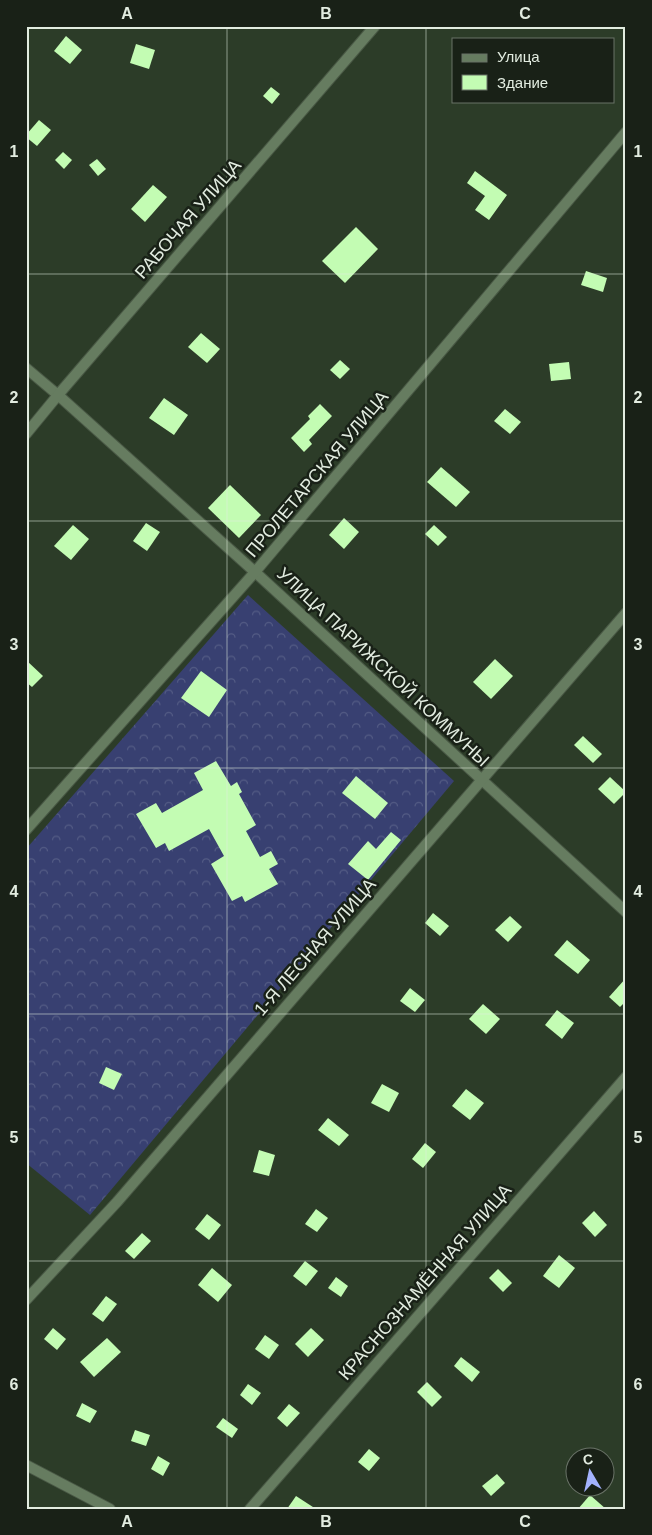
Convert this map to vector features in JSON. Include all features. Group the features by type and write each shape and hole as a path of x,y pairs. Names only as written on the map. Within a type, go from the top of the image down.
{"street":[{"name":"РАБОЧАЯ УЛИЦА","path":"26,434 375,26"},
{"name":"ПРОЛЕТАРСКАЯ УЛИЦА","path":"26,830 255,572 626,132"},
{"name":"УЛИЦА ПАРИЖСКОЙ КОММУНЫ","path":"26,368 255,572 626,912"},
{"name":"1-Я ЛЕСНАЯ УЛИЦА","path":"26,1300 116,1202 626,613"},
{"name":"КРАСНОЗНАМЁННАЯ УЛИЦА","path":"250,1509 626,1077"},
{"path":"26,1465 110,1509"}],"green space":[{"path":"248,595 454,781 90,1215 26,1163 26,849"}],"building":[{"path":"66,36 82,50 70,64 54,51"},
{"path":"136,44 155,50 149,69 130,63"},
{"path":"271,87 280,94 272,104 263,96"},
{"path":"39,120 51,130 37,146 26,135"},
{"path":"63,152 72,160 64,169 55,160"},
{"path":"97,159 106,169 98,176 89,165"},
{"path":"475,171 507,195 489,220 475,210 485,196 467,183"},
{"path":"153,185 167,197 145,222 131,209"},
{"path":"356,227 378,249 345,283 322,261"},
{"path":"586,271 607,278 603,292 581,285"},
{"path":"201,333 220,349 207,363 188,347"},
{"path":"340,360 350,369 340,379 330,370"},
{"path":"569,362 571,379 551,381 549,364"},
{"path":"164,398 188,415 174,435 149,418"},
{"path":"320,404 332,416 309,440 312,444 304,452 291,438 310,419 308,416"},
{"path":"505,409 521,422 510,434 494,421"},
{"path":"441,467 470,492 456,507 427,482"},
{"path":"230,485 261,515 239,538 208,508"},
{"path":"344,518 359,532 344,549 329,535"},
{"path":"146,523 160,532 147,551 133,541"},
{"path":"73,525 89,539 71,560 54,546"},
{"path":"434,525 447,537 438,546 425,534"},
{"path":"495,659 513,676 491,699 473,682"},
{"path":"26,660 43,676 32,687 26,682"},
{"path":"201,671 227,690 209,717 181,698"},
{"path":"583,736 602,754 593,763 574,745"},
{"path":"216,761 231,786 237,782 242,792 239,794 256,825 246,831 260,857 271,851 278,864 269,869 278,884 245,902 242,896 232,901 211,864 224,856 209,829 169,851 165,843 156,848 136,814 156,803 162,813 203,790 194,773"},
{"path":"356,776 388,803 375,819 342,793"},
{"path":"610,777 626,792 614,804 598,789"},
{"path":"391,832 401,840 368,880 348,864 368,841 376,849"},
{"path":"433,913 449,926 440,936 425,923"},
{"path":"510,916 522,927 508,942 495,930"},
{"path":"567,940 590,960 578,974 554,955"},
{"path":"626,978 626,1001 620,1007 609,997"},
{"path":"410,988 425,1000 415,1012 400,1001"},
{"path":"483,1004 500,1019 486,1034 469,1019"},
{"path":"557,1010 574,1023 562,1039 545,1025"},
{"path":"106,1067 122,1074 114,1090 99,1083"},
{"path":"382,1084 399,1093 389,1112 371,1103"},
{"path":"466,1089 484,1103 470,1120 452,1106"},
{"path":"328,1118 349,1135 339,1146 318,1130"},
{"path":"425,1143 436,1152 423,1168 412,1159"},
{"path":"259,1150 275,1155 269,1176 253,1172"},
{"path":"316,1209 328,1218 317,1232 305,1224"},
{"path":"594,1211 607,1225 595,1237 582,1223"},
{"path":"207,1214 221,1225 209,1240 195,1229"},
{"path":"142,1233 151,1241 134,1259 125,1251"},
{"path":"559,1255 575,1268 559,1288 543,1276"},
{"path":"305,1261 318,1271 306,1286 293,1276"},
{"path":"212,1268 232,1285 218,1302 198,1285"},
{"path":"498,1269 512,1283 503,1292 489,1278"},
{"path":"336,1277 348,1286 341,1297 328,1288"},
{"path":"106,1296 117,1304 103,1322 92,1314"},
{"path":"53,1328 66,1339 57,1350 44,1339"},
{"path":"311,1328 324,1340 308,1357 295,1344"},
{"path":"265,1335 279,1345 269,1359 255,1349"},
{"path":"107,1338 121,1352 94,1377 80,1362"},
{"path":"461,1357 480,1372 472,1382 454,1366"},
{"path":"427,1382 442,1397 432,1407 417,1392"},
{"path":"248,1384 261,1393 252,1405 240,1395"},
{"path":"82,1403 97,1411 90,1423 76,1416"},
{"path":"289,1404 300,1413 287,1427 277,1418"},
{"path":"223,1418 238,1429 232,1438 216,1427"},
{"path":"135,1430 150,1435 146,1446 131,1441"},
{"path":"369,1449 380,1458 369,1471 358,1462"},
{"path":"158,1456 170,1463 163,1476 151,1469"},
{"path":"497,1474 505,1483 491,1496 482,1486"},
{"path":"296,1496 316,1509 287,1509"},
{"path":"587,1498 593,1498 606,1509 578,1509"}]}
